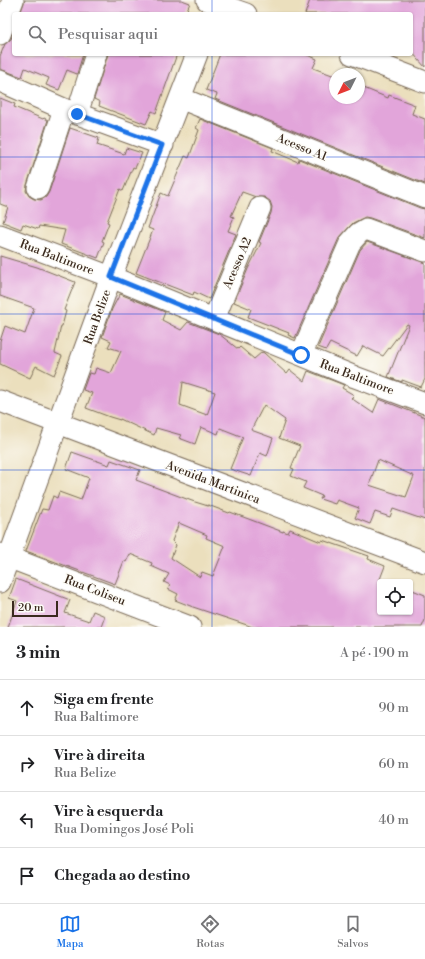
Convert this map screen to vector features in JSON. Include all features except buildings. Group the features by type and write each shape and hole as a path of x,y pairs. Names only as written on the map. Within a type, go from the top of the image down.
{"street":[{"path":"0,34 12,0"},
{"path":"214,4 240,12"},
{"path":"38,188 95,56"},
{"name":"Rua Belize","path":"0,582 5,556 58,423 111,277 196,56"},
{"path":"357,56 425,82"},
{"path":"0,81 70,111 162,145"},
{"name":"Acesso A1","path":"180,98 425,197"},
{"name":"Acesso A2","path":"214,319 260,208"},
{"path":"301,355 350,244 359,233 366,229 425,252"},
{"name":"Rua Baltimore","path":"0,235 111,277 355,378 425,403"},
{"name":"Avenida Martinica","path":"0,401 425,562"},
{"name":"Rua Coliseu","path":"5,556 190,627"}],"route":[{"path":"77,114 162,145 111,277 301,355"}]}
